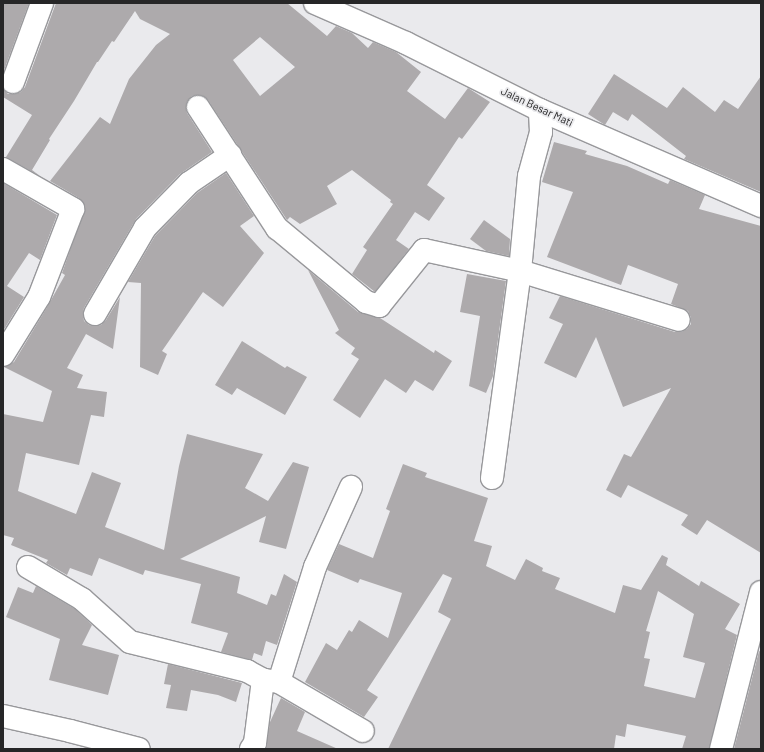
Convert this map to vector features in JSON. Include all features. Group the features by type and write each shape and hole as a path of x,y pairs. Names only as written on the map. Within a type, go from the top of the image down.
{"street":[{"path":"13,82 42,3"},
{"name":"Jalan Besar Mati","path":"315,3 406,43 540,110 761,206"},
{"path":"198,107 277,228 366,302 379,306 424,250 520,271 678,320"},
{"path":"492,478 520,271 529,176 541,132 540,110"},
{"path":"95,314 145,228 189,183 230,155"},
{"path":"3,169 73,210 39,297 3,355"},
{"path":"251,749 255,743 271,681 315,567 351,487"},
{"path":"28,567 82,599 130,642 247,671 271,681 363,731"},
{"path":"721,749 761,592"},
{"path":"3,716 70,730 139,749"}],"building":[{"path":"3,3 29,3 3,73"},
{"path":"56,3 287,3 327,36 336,26 352,33 368,48 373,42 396,52 421,72 407,91 445,119 468,88 490,102 462,139 459,137 427,185 445,198 429,221 415,212 396,240 409,249 375,292 352,274 367,250 363,247 393,204 390,202 391,200 352,170 327,186 337,204 300,224 290,217 287,220 208,100 203,96 192,96 187,102 187,113 212,152 180,174 136,219 84,308 84,321 89,325 101,325 106,320 120,297 113,349 86,334 67,368 83,375 77,388 107,392 104,417 91,415 79,465 26,453 18,491 76,514 92,472 121,483 105,527 164,550 179,466 187,434 263,454 245,488 268,501 293,462 309,467 286,549 259,542 266,516 180,559 240,577 237,593 267,605 271,594 276,596 284,574 297,582 277,645 266,641 262,656 254,653 252,660 221,652 228,633 191,623 201,584 145,570 143,575 99,558 92,576 70,568 67,575 46,563 48,560 11,545 14,538 3,535 3,414 43,422 52,391 4,367 14,362 65,275 62,273 85,208 79,198 50,181 100,117 110,124 129,79 156,45 170,34 140,19 135,11 114,42 112,41 97,62 49,139 50,140 32,170 40,176 6,157 32,115 3,97 3,89 8,94 15,94 21,92 25,87","holes":["260,37 295,67 260,96 233,60"]},
{"path":"614,74 667,108 683,87 715,112 724,100 738,109 761,76 761,192 684,159 686,156 632,114 628,121 613,112 605,125 588,114"},
{"path":"554,142 587,151 585,154 627,166 668,184 670,180 705,195 699,209 761,226 761,553 707,520 697,535 681,525 688,515 628,485 621,498 606,490 624,454 631,457 671,388 623,407 596,337 576,378 544,363 563,324 549,318 560,296 675,332 681,332 687,329 691,324 691,318 688,311 671,304 678,284 628,265 621,285 547,257 573,192 542,182"},
{"path":"226,173 254,216 240,226 264,253 223,307 203,292 162,351 167,354 158,375 140,367 141,283 128,282 155,236 197,193"},
{"path":"3,183 57,215 40,260 29,253 7,286 24,297 3,331"},
{"path":"484,220 510,239 509,256 486,251 470,239"},
{"path":"308,270 358,312 380,318 434,353 435,350 452,361 433,391 415,380 406,393 385,379 360,418 333,400 359,359 351,354 355,348 335,333 339,330"},
{"path":"467,274 506,281 493,376 486,393 469,386 480,316 460,312"},
{"path":"242,341 285,368 287,366 307,377 285,415 237,388 232,395 215,385"},
{"path":"403,464 427,473 425,477 488,498 474,541 492,546 486,566 515,580 526,559 543,568 542,571 560,578 555,589 615,613 623,585 641,590 662,555 668,558 666,565 699,586 701,581 740,604 725,629 737,635 709,749 682,749 686,736 627,724 625,737 616,735 614,749 388,749 451,619 438,612 452,578 443,574 367,690 378,697 364,717 305,682 326,643 337,650 349,630 352,632 359,620 388,638 402,593 360,579 358,583 327,570 339,544 373,558 390,511 386,509","holes":["658,591 694,614 683,657 705,663 695,698 644,686 650,659 644,658 650,632 646,631"]},
{"path":"36,586 75,609 92,625 82,645 119,655 108,695 49,680 60,639 6,617 18,587 33,593"},
{"path":"759,651 761,652 761,749 734,749"},
{"path":"168,664 242,683 236,702 218,695 191,690 187,711 166,708 171,685 164,684"},
{"path":"281,698 305,712 297,731 338,749 266,749 270,722"}]}
